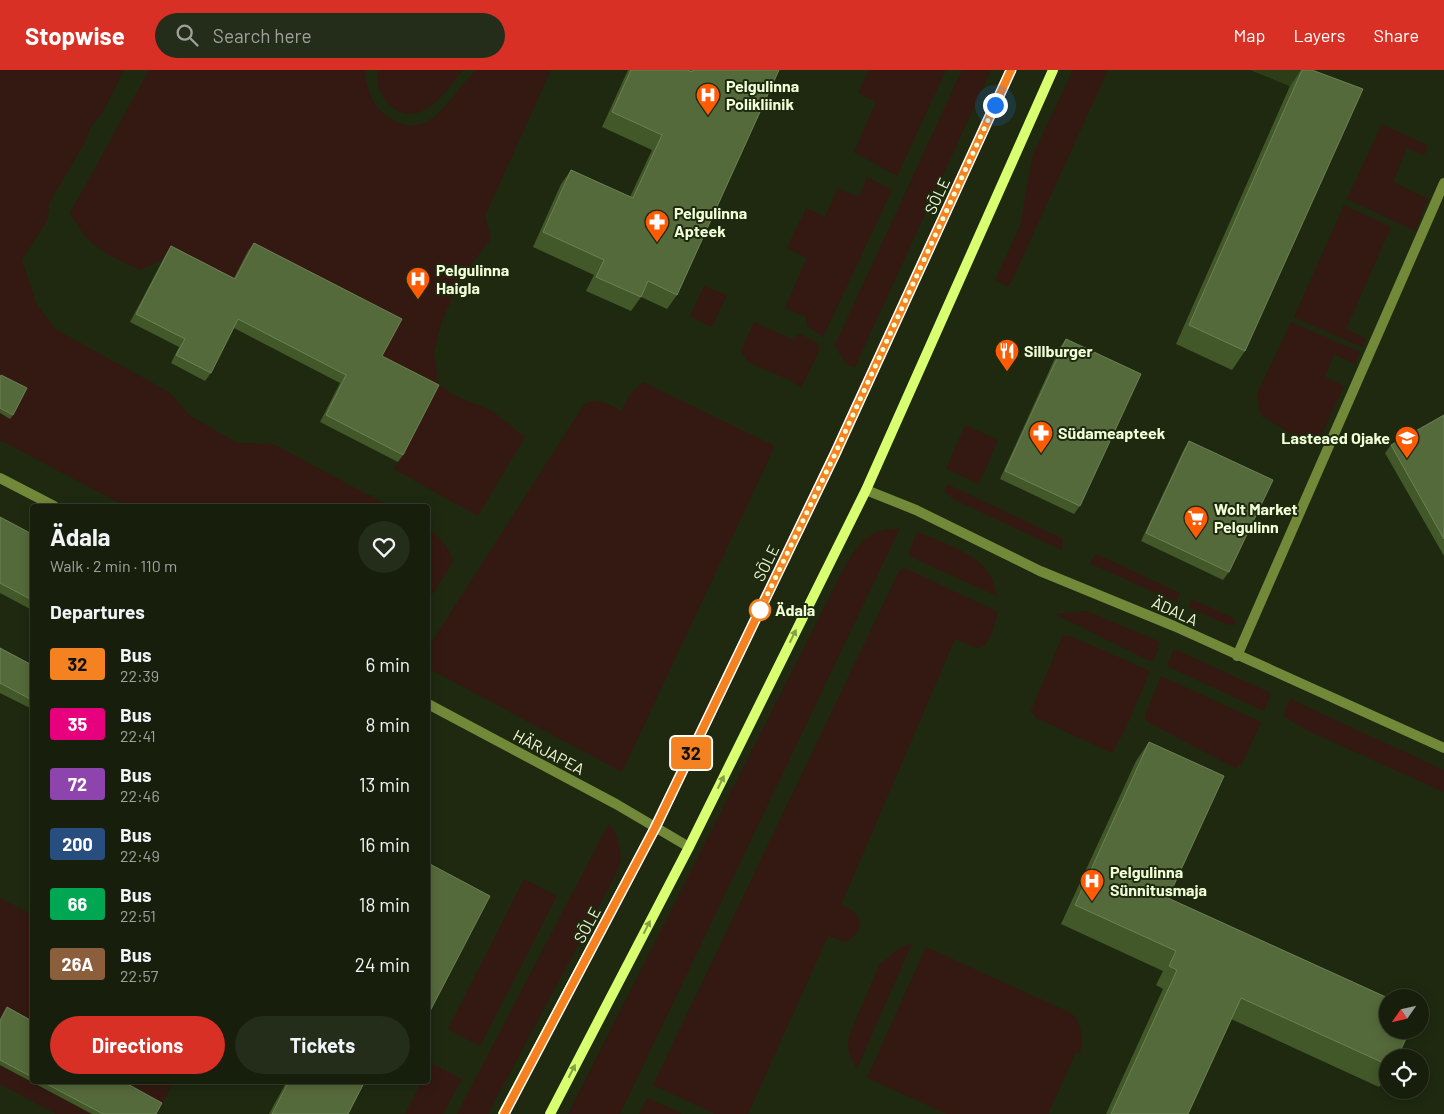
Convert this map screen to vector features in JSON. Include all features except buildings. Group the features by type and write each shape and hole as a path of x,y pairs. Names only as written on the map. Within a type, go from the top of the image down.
{"main road":[{"name":"SÕLE","path":"504,1114 655,828 835,454 1011,70"},
{"path":"550,1114 689,847 866,490 1053,70"}],"street":[{"path":"1237,656 1444,183"},
{"path":"0,478 50,504"},
{"name":"ÄDALA","path":"866,490 916,510 1040,571 1174,626 1444,748"},
{"name":"HÄRJAPEA","path":"430,705 616,804 689,847"}],"shaded area":[{"path":"0,70 124,70 103,112 90,128 84,144 50,202 47,221 22,260 36,303 55,329 169,392 190,416 238,443 273,444 385,504 121,504 0,440 0,413 10,418 0,380"},
{"path":"149,70 365,70 371,96 382,112 403,124 416,125 428,121 439,113 476,70 551,70 485,216 491,239 460,278 441,324 434,352 438,384 454,395 492,411 525,437 478,516 394,469 433,393 377,364 248,251 230,287 166,254 162,260 140,270 108,255 86,238 70,213"},
{"path":"378,70 463,70 430,107 409,114 398,111 384,99 377,79"},
{"path":"869,70 946,70 897,176 854,152 876,102 858,93"},
{"path":"962,70 991,70 855,367 851,366 843,359 835,345"},
{"path":"1073,70 1108,70 1009,287 995,280 1020,226 1032,157"},
{"path":"1382,124 1428,146 1424,155 1407,148 1393,182 1428,199 1415,231 1347,199"},
{"path":"867,177 892,190 823,337 807,326 806,317 785,308 807,258 787,248 806,208 825,217 838,188 859,197"},
{"path":"1344,205 1391,227 1346,329 1366,339 1362,347 1294,317"},
{"path":"704,286 727,295 712,327 690,316"},
{"path":"754,322 794,340 800,334 818,343 819,351 801,388 792,381 748,362 741,351"},
{"path":"1291,322 1360,352 1355,364 1334,354 1325,377 1344,386 1319,440 1313,444 1308,444 1262,416 1259,409 1257,394"},
{"path":"643,382 775,446 622,772 430,669 430,645 583,406 592,401 597,401 607,403 621,411 630,394"},
{"path":"965,425 998,440 979,484 946,469"},
{"path":"947,484 1063,539 1062,550 955,500 945,492"},
{"path":"900,528 620,1114 568,1114 846,564 867,537 881,531"},
{"path":"430,530 444,543 453,562 430,598"},
{"path":"917,532 958,549 978,562 991,577 997,596 908,554"},
{"path":"1096,554 1180,593 1176,602 1089,563"},
{"path":"905,568 998,612 993,628 989,639 982,647 977,648 955,639 841,905 852,910 858,917 860,925 856,933 846,942 828,936 748,1114 715,1114 653,1085 899,571"},
{"path":"1192,599 1231,617 1235,620 1235,625 1228,625 1189,607"},
{"path":"1087,611 1160,642 1155,658 1150,661 1055,614"},
{"path":"1063,635 1070,636 1150,671 1125,730 1112,753 1036,718 1031,711"},
{"path":"1174,649 1271,693 1264,711 1167,666"},
{"path":"1161,676 1261,722 1242,764 1235,768 1146,721 1145,715"},
{"path":"1290,699 1444,770 1444,792 1306,730 1283,716"},
{"path":"609,823 621,853 620,865 614,878 488,1114 457,1114"},
{"path":"524,879 557,896 480,1046 448,1029"},
{"path":"0,898 30,914 30,1026 0,1019"},
{"path":"912,943 857,1069 849,1053 849,1036 879,965 898,949"},
{"path":"926,947 1071,1013 1075,1018 1081,1032 1080,1054 1076,1052 1048,1114 947,1114 867,1078"},
{"path":"431,1063 462,1079 443,1114 405,1114 420,1084 430,1084"},
{"path":"0,1065 30,1081 30,1084 36,1084 93,1114 56,1114 0,1084"},
{"path":"122,1084 172,1084 157,1114 107,1114"},
{"path":"647,1098 683,1114 639,1114"}],"bus line":[{"name":"32","path":"504,1114 655,828 835,454 1011,70"}],"place":[{"name":"Pelgulinna Polikliinik","path":"708,116"},
{"name":"Pelgulinna Apteek","path":"657,243"},
{"name":"Pelgulinna Haigla","path":"418,300"},
{"name":"Sillburger","path":"1007,372"},
{"name":"Südameapteek","path":"1041,454"},
{"name":"Lasteaed Ojake","path":"1407,459"},
{"name":"Wolt Market Pelgulinn","path":"1196,539"},
{"name":"Ädala","path":"760,610"},
{"name":"Pelgulinna Sünnitusmaja","path":"1092,902"}],"route":[{"path":"760,610 835,454 995,105"}]}
